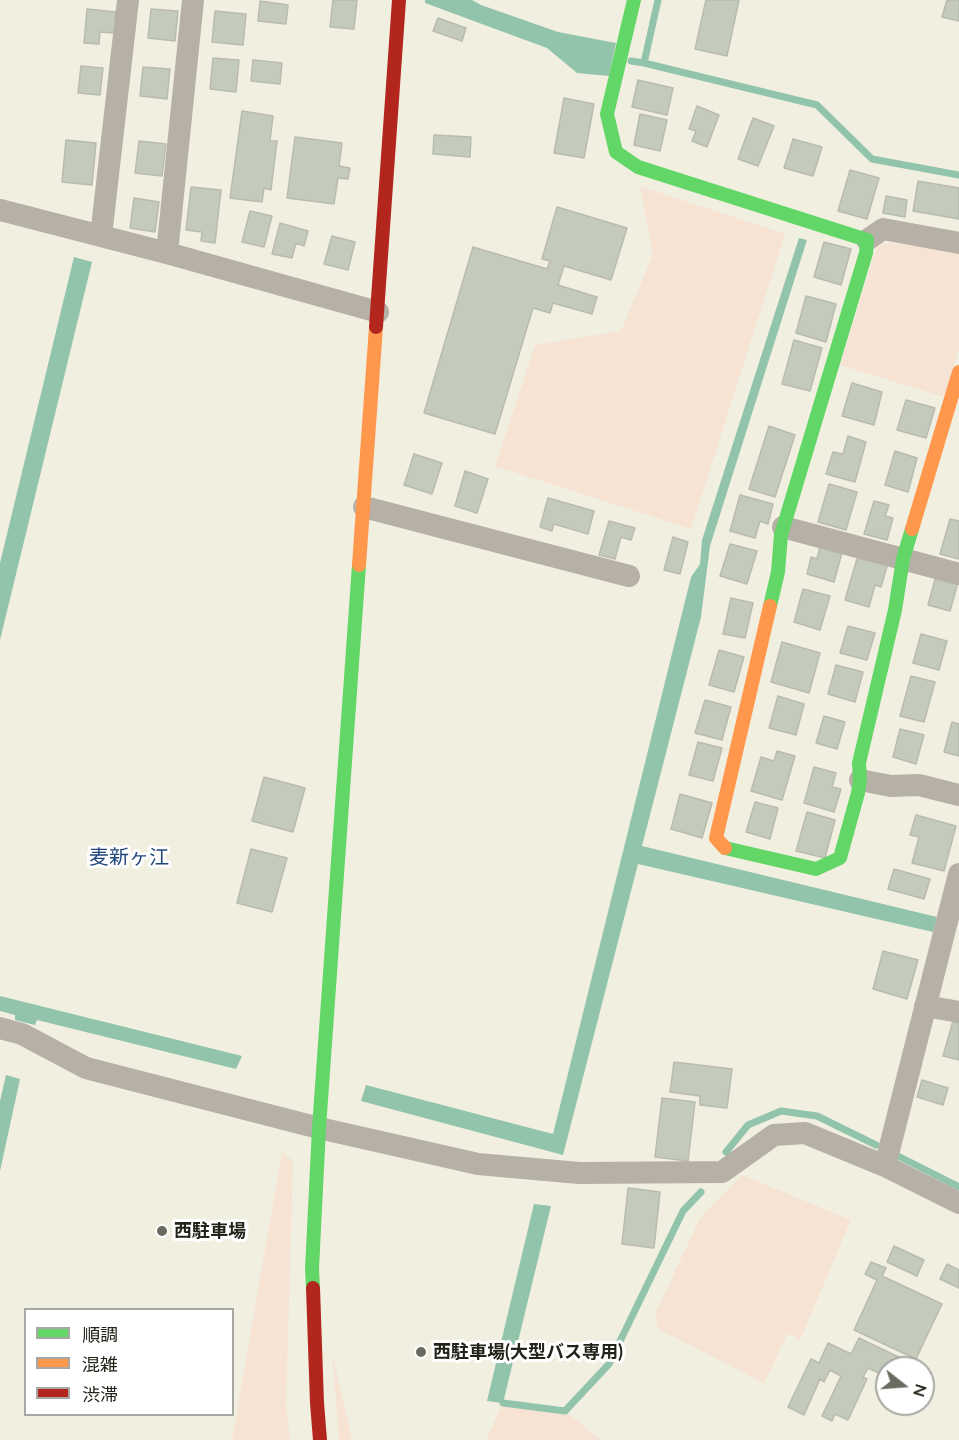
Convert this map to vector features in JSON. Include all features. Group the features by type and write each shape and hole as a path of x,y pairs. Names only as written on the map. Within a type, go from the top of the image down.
{"street":[{"path":"101,236 128,0"},
{"path":"167,253 193,0"},
{"path":"320,1440 312,1269 319,1128 399,0"},
{"path":"634,0 607,114 616,152 639,167 867,240"},
{"path":"0,210 167,253 378,312"},
{"path":"867,240 883,229 959,243"},
{"path":"867,240 866,253 780,535 778,572 716,838 724,848 816,869 840,858 858,793 859,763 895,610 903,559 959,372"},
{"path":"364,507 629,576"},
{"path":"783,527 959,574"},
{"path":"860,780 891,786 919,785 959,795"},
{"path":"885,1166 959,874"},
{"path":"925,1006 959,1012"},
{"path":"0,1028 22,1034 86,1068 319,1128 478,1164 579,1173 722,1172 774,1135 805,1133 885,1166 959,1203"}],"shaded area":[{"path":"425,0 472,0 558,32 616,43 609,76 577,73 547,48 425,3"},
{"path":"640,186 785,234 691,529 495,466 535,345 621,331 653,254"},
{"path":"799,238 807,240 710,546 701,617 642,846 937,917 933,932 638,864 563,1155 361,1101 366,1085 553,1134 691,577 700,564 702,540"},
{"path":"890,243 959,250 959,349 944,397 840,365 877,246"},
{"path":"74,257 92,262 0,640 0,563"},
{"path":"0,996 242,1056 236,1069 37,1020 35,1025 15,1020 15,1015 0,1011"},
{"path":"6,1075 20,1079 0,1171 0,1101"},
{"path":"282,1152 293,1161 286,1406 290,1440 232,1440"},
{"path":"742,1175 851,1220 800,1340 788,1333 764,1383 658,1329 655,1314 700,1218"},
{"path":"534,1204 551,1206 503,1403 487,1401"},
{"path":"332,1352 352,1440 339,1440"},
{"path":"503,1403 565,1411 601,1440 486,1440"}],"building":[{"path":"333,0 357,0 354,29 330,27"},
{"path":"706,0 739,0 727,56 695,49"},
{"path":"947,0 959,0 959,21 942,17"},
{"path":"260,1 288,5 286,24 258,21"},
{"path":"87,9 116,12 114,33 100,32 99,44 84,43"},
{"path":"151,9 178,11 175,41 148,38"},
{"path":"215,11 246,14 243,45 212,42"},
{"path":"438,18 466,28 462,41 433,31"},
{"path":"213,58 239,60 236,92 210,89"},
{"path":"253,60 282,63 280,84 251,81"},
{"path":"81,66 103,68 100,95 78,93"},
{"path":"143,67 170,69 167,99 140,96"},
{"path":"638,80 673,88 667,115 632,107"},
{"path":"564,98 594,104 584,158 554,153"},
{"path":"697,106 719,115 707,147 692,141 696,131 689,129"},
{"path":"242,111 273,116 270,141 277,141 271,190 264,188 262,202 230,198"},
{"path":"640,114 667,120 660,151 634,145"},
{"path":"753,118 774,126 758,166 738,159"},
{"path":"434,135 471,137 470,157 433,154"},
{"path":"295,137 342,143 339,166 350,168 348,179 338,178 334,204 287,198"},
{"path":"793,139 822,147 813,176 784,168"},
{"path":"66,140 96,143 92,185 62,182"},
{"path":"139,141 166,144 162,176 135,173"},
{"path":"850,170 879,178 867,219 838,211"},
{"path":"918,181 959,188 959,219 913,211"},
{"path":"191,187 221,190 215,243 201,241 202,232 186,230"},
{"path":"886,196 907,200 905,217 883,213"},
{"path":"134,198 159,202 155,232 130,228"},
{"path":"557,207 627,228 611,280 564,266 558,285 597,297 592,314 553,303 550,313 533,308 495,434 424,413 473,247 547,269 550,261 542,259"},
{"path":"250,211 272,216 264,247 242,242"},
{"path":"280,223 308,231 304,246 296,243 292,258 272,254"},
{"path":"332,236 355,242 348,270 324,264"},
{"path":"824,242 851,249 841,285 814,277"},
{"path":"806,296 836,304 826,342 796,333"},
{"path":"794,340 822,348 810,391 782,384"},
{"path":"852,383 882,392 874,425 842,416"},
{"path":"906,400 935,408 926,438 897,430"},
{"path":"769,426 795,435 775,497 749,489"},
{"path":"848,436 866,442 855,482 826,474 833,452 843,454"},
{"path":"895,451 917,458 908,492 885,485"},
{"path":"414,454 442,463 432,494 404,485"},
{"path":"465,471 488,479 477,513 455,506"},
{"path":"829,484 857,492 846,530 818,522"},
{"path":"740,495 773,504 768,524 760,521 755,538 730,531"},
{"path":"548,498 594,511 588,534 554,524 552,531 540,527"},
{"path":"874,501 889,505 885,516 893,518 887,540 864,534"},
{"path":"950,519 959,521 959,559 940,554"},
{"path":"609,521 635,528 631,540 621,537 615,559 599,555"},
{"path":"673,537 688,542 680,574 664,570"},
{"path":"821,543 843,549 834,582 807,574 811,557 817,559"},
{"path":"730,544 757,551 747,584 720,576"},
{"path":"858,555 888,563 881,587 875,585 869,607 845,600"},
{"path":"936,576 958,582 950,611 928,605"},
{"path":"803,589 830,596 820,630 794,622"},
{"path":"731,598 753,603 745,638 723,634"},
{"path":"848,626 875,633 867,660 840,653"},
{"path":"921,634 947,641 939,670 913,663"},
{"path":"782,642 820,653 809,693 771,682"},
{"path":"719,650 744,657 734,692 709,685"},
{"path":"836,665 863,672 855,702 828,694"},
{"path":"911,676 935,682 924,722 900,716"},
{"path":"778,696 804,704 796,735 769,728"},
{"path":"705,700 731,707 722,740 695,733"},
{"path":"824,716 845,722 837,749 816,743"},
{"path":"952,722 959,724 959,756 944,752"},
{"path":"900,729 924,735 916,764 893,757"},
{"path":"698,742 722,748 713,781 689,775"},
{"path":"777,751 795,756 782,800 751,791 761,757 774,761"},
{"path":"814,767 836,773 832,787 841,789 834,812 804,803"},
{"path":"264,777 305,788 293,832 252,821"},
{"path":"680,794 712,803 702,838 671,829"},
{"path":"755,802 778,808 770,839 746,832"},
{"path":"807,812 835,820 825,858 796,851"},
{"path":"916,815 956,826 944,871 912,863 919,837 910,835"},
{"path":"251,849 287,858 272,912 237,903"},
{"path":"894,869 930,879 924,899 888,889"},
{"path":"883,951 918,960 907,999 873,989"},
{"path":"953,1021 959,1023 959,1060 943,1056"},
{"path":"674,1062 732,1069 727,1108 700,1105 700,1096 670,1092"},
{"path":"922,1080 948,1088 943,1105 917,1097"},
{"path":"662,1098 695,1102 688,1161 655,1157"},
{"path":"628,1188 660,1192 654,1248 622,1244"},
{"path":"894,1246 924,1260 917,1276 887,1262"},
{"path":"871,1262 886,1268 882,1276 942,1304 917,1356 910,1356 854,1330 877,1280 865,1274"},
{"path":"947,1264 959,1270 959,1288 940,1279"},
{"path":"859,1338 897,1356 875,1356 875,1371 868,1368 863,1377 867,1379 848,1420 835,1414 832,1421 822,1416 841,1376 830,1370 824,1382 820,1379 804,1415 788,1407 811,1359 819,1363 828,1343 851,1354"}],"waterway":[{"path":"644,63 658,0"},
{"path":"631,61 817,105 872,159 959,175"},
{"path":"726,1152 748,1125 781,1111 817,1116 876,1145"},
{"path":"900,1157 959,1187"},
{"path":"503,1403 565,1411 609,1364 683,1211 701,1192"}],"traffic: fast":[{"path":"634,0 607,114 616,152 638,167 867,240 866,253 781,535 778,572 770,606"},
{"path":"725,848 816,869 840,858 858,793 859,763 895,610 903,559 912,529"},
{"path":"313,1288 319,1128 359,565"}],"traffic: slow":[{"path":"359,565 376,327"},
{"path":"912,529 959,372"},
{"path":"725,848 716,838 770,606"}],"traffic: jam":[{"path":"376,327 399,0"},
{"path":"313,1288 320,1440"}],"place":[{"name":"西駐車場","path":"162,1231"},
{"name":"西駐車場(大型バス専用)","path":"421,1352"}],"district":[{"name":"麦新ヶ江","path":"129,858"}]}
